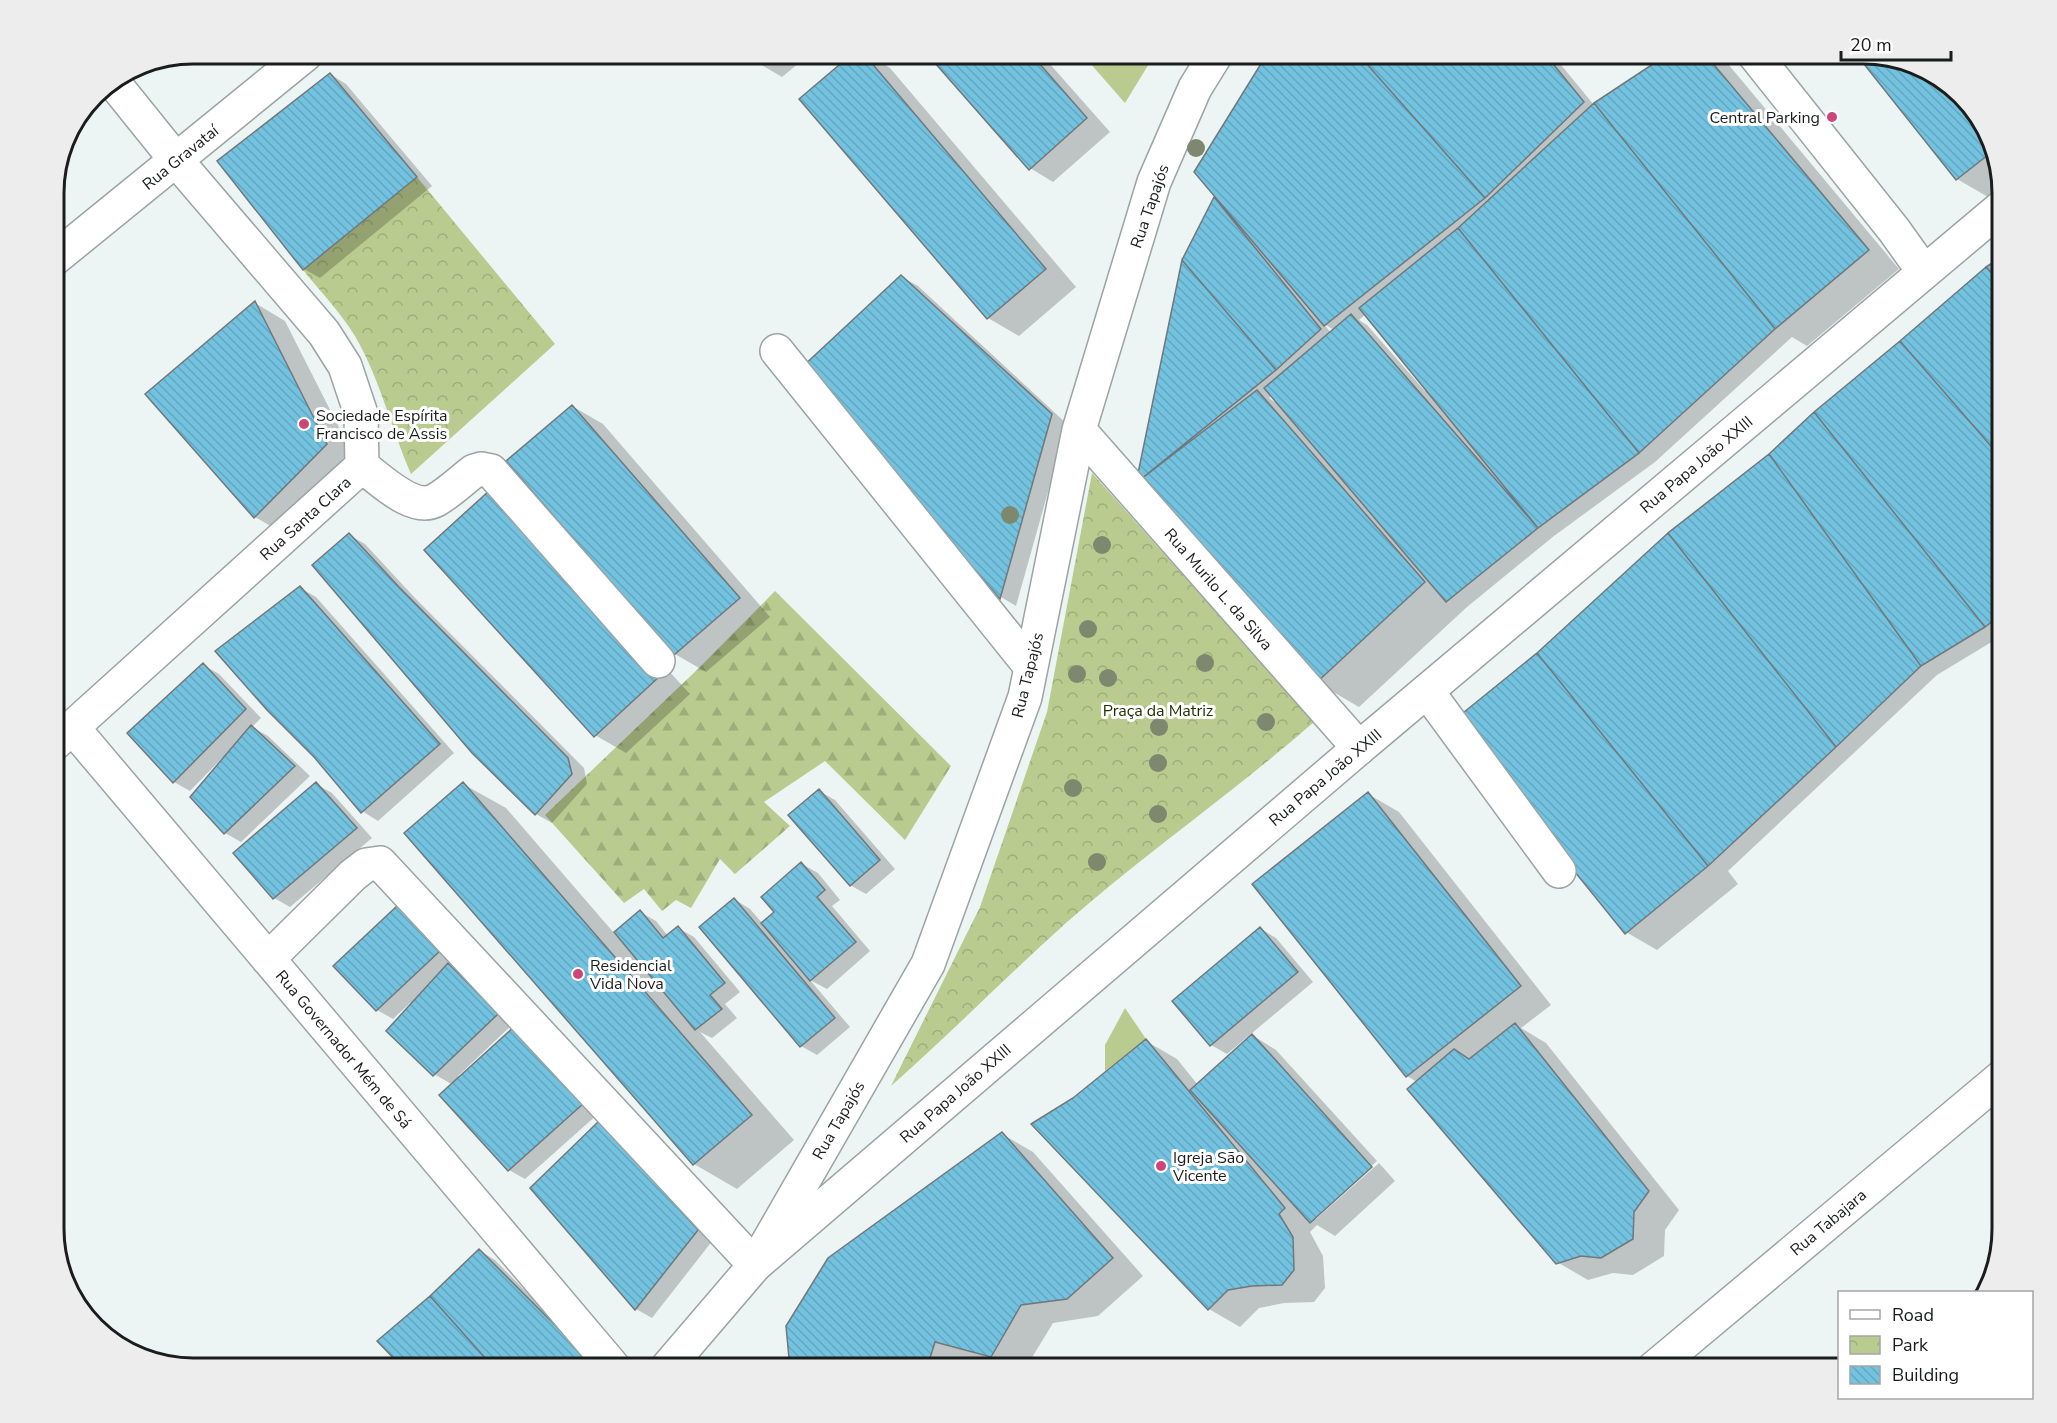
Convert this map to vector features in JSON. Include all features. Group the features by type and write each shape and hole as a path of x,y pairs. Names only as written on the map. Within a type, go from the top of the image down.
{"street":[{"name":"Rua Gravataí","path":"65,250 294,64"},
{"name":"Rua Tapajós","path":"755,1265 928,964 1024,697 1078,430 1154,182 1195,88 1210,64"},
{"path":"1762,64 1894,230 1924,272"},
{"name":"Rua Santa Clara","path":"65,735 362,466 361,414 345,366 324,333 176,160 119,88"},
{"name":"Rua Papa João XXIII","path":"675,1358 755,1265 1359,748 1992,215"},
{"path":"777,351 1031,667"},
{"name":"Rua Murilo L. da Silva","path":"1078,430 1359,748"},
{"path":"362,466 404,497 417,503 434,501 474,471 481,469 491,471 658,662"},
{"path":"1427,691 1559,871"},
{"name":"Rua Governador Mém de Sá","path":"65,737 268,959 606,1358"},
{"path":"268,959 353,875 366,866 380,863 755,1265"},
{"name":"Rua Tabajara","path":"1666,1358 1992,1085"}],"green space":[{"path":"1091,64 1149,64 1125,103"},
{"path":"417,177 555,344 411,474 364,352 343,319 303,270"},
{"name":"Praça da Matriz","path":"1092,473 1314,722 1067,922 891,1086 980,907 1047,712"},
{"path":"775,591 951,766 905,840 825,761 764,802 790,826 735,874 720,859 691,908 676,900 662,911 644,889 624,903 545,815 701,666"},
{"path":"1125,1008 1146,1039 1105,1071 1105,1045"}],"building":[{"path":"840,64 872,64 1046,269 987,319 799,99"},
{"path":"936,64 1040,64 1087,118 1029,170"},
{"path":"1261,64 1367,64 1485,198 1324,326 1194,172"},
{"path":"1367,64 1553,64 1584,102 1485,198"},
{"path":"1653,64 1713,64 1869,250 1775,329 1594,103"},
{"path":"1864,64 1913,74 1935,86 1971,122 1987,156 1956,180"},
{"path":"330,73 417,177 303,270 217,161"},
{"path":"1594,103 1775,329 1639,453 1458,228"},
{"path":"1214,197 1321,329 1276,370 1182,260"},
{"path":"1458,228 1639,453 1538,528 1359,308"},
{"path":"1182,260 1276,370 1136,483"},
{"path":"1992,263 1992,274 1986,267"},
{"path":"1986,267 1992,274 1992,447 1900,341"},
{"path":"901,275 1052,414 1000,599 801,368"},
{"path":"255,301 327,444 254,518 145,394"},
{"path":"1351,314 1538,528 1446,602 1264,388"},
{"path":"1900,341 1992,447 1992,622 1985,627 1814,412"},
{"path":"1257,390 1425,582 1315,684 1136,483"},
{"path":"572,405 740,598 674,655 506,461"},
{"path":"1814,412 1985,627 1921,666 1769,454"},
{"path":"1769,454 1921,666 1836,747 1668,533"},
{"path":"490,490 660,676 594,737 424,550"},
{"path":"349,533 399,587 568,758 572,774 535,815 472,753 312,565"},
{"path":"1668,533 1836,747 1708,866 1537,653"},
{"path":"300,586 440,744 361,813 314,757 267,710 215,651"},
{"path":"1537,653 1708,866 1625,934 1453,721"},
{"path":"203,663 246,709 173,783 127,733"},
{"path":"251,725 295,766 224,834 190,797"},
{"path":"316,782 357,828 273,899 233,853"},
{"name":"Residencial Vida Nova","path":"463,782 752,1115 693,1165 404,833"},
{"path":"819,789 880,860 850,886 788,815"},
{"path":"1368,792 1521,986 1406,1077 1252,884"},
{"path":"801,862 825,890 817,897 856,942 810,981 761,923 774,912 761,897"},
{"path":"734,898 835,1018 800,1047 699,927"},
{"path":"398,905 441,950 376,1011 333,966"},
{"path":"640,910 663,938 678,926 725,983 710,995 722,1009 695,1030 614,932"},
{"path":"1260,927 1298,972 1210,1046 1172,1001"},
{"path":"448,963 498,1014 433,1076 386,1031"},
{"path":"1515,1023 1649,1191 1634,1212 1633,1239 1601,1258 1581,1256 1556,1264 1407,1089 1454,1049 1469,1059"},
{"path":"515,1026 584,1103 508,1171 439,1095"},
{"path":"1252,1034 1372,1167 1310,1223 1190,1090"},
{"name":"Igreja São Vicente","path":"1146,1039 1285,1208 1279,1214 1293,1237 1294,1270 1282,1285 1228,1290 1208,1310 1031,1124 1073,1098"},
{"path":"600,1120 698,1230 635,1310 530,1188"},
{"path":"1002,1132 1113,1258 1067,1299 1021,1305 991,1357 935,1342 930,1358 789,1358 786,1326 828,1258"},
{"path":"479,1249 588,1358 485,1358 430,1296"},
{"path":"430,1296 485,1358 393,1358 377,1341"}],"place":[{"name":"Central Parking","path":"1832,117"},
{"name":"Sociedade Espírita Francisco de Assis","path":"304,424"},
{"name":"Residencial Vida Nova","path":"578,974"},
{"name":"Igreja São Vicente","path":"1161,1166"}]}
